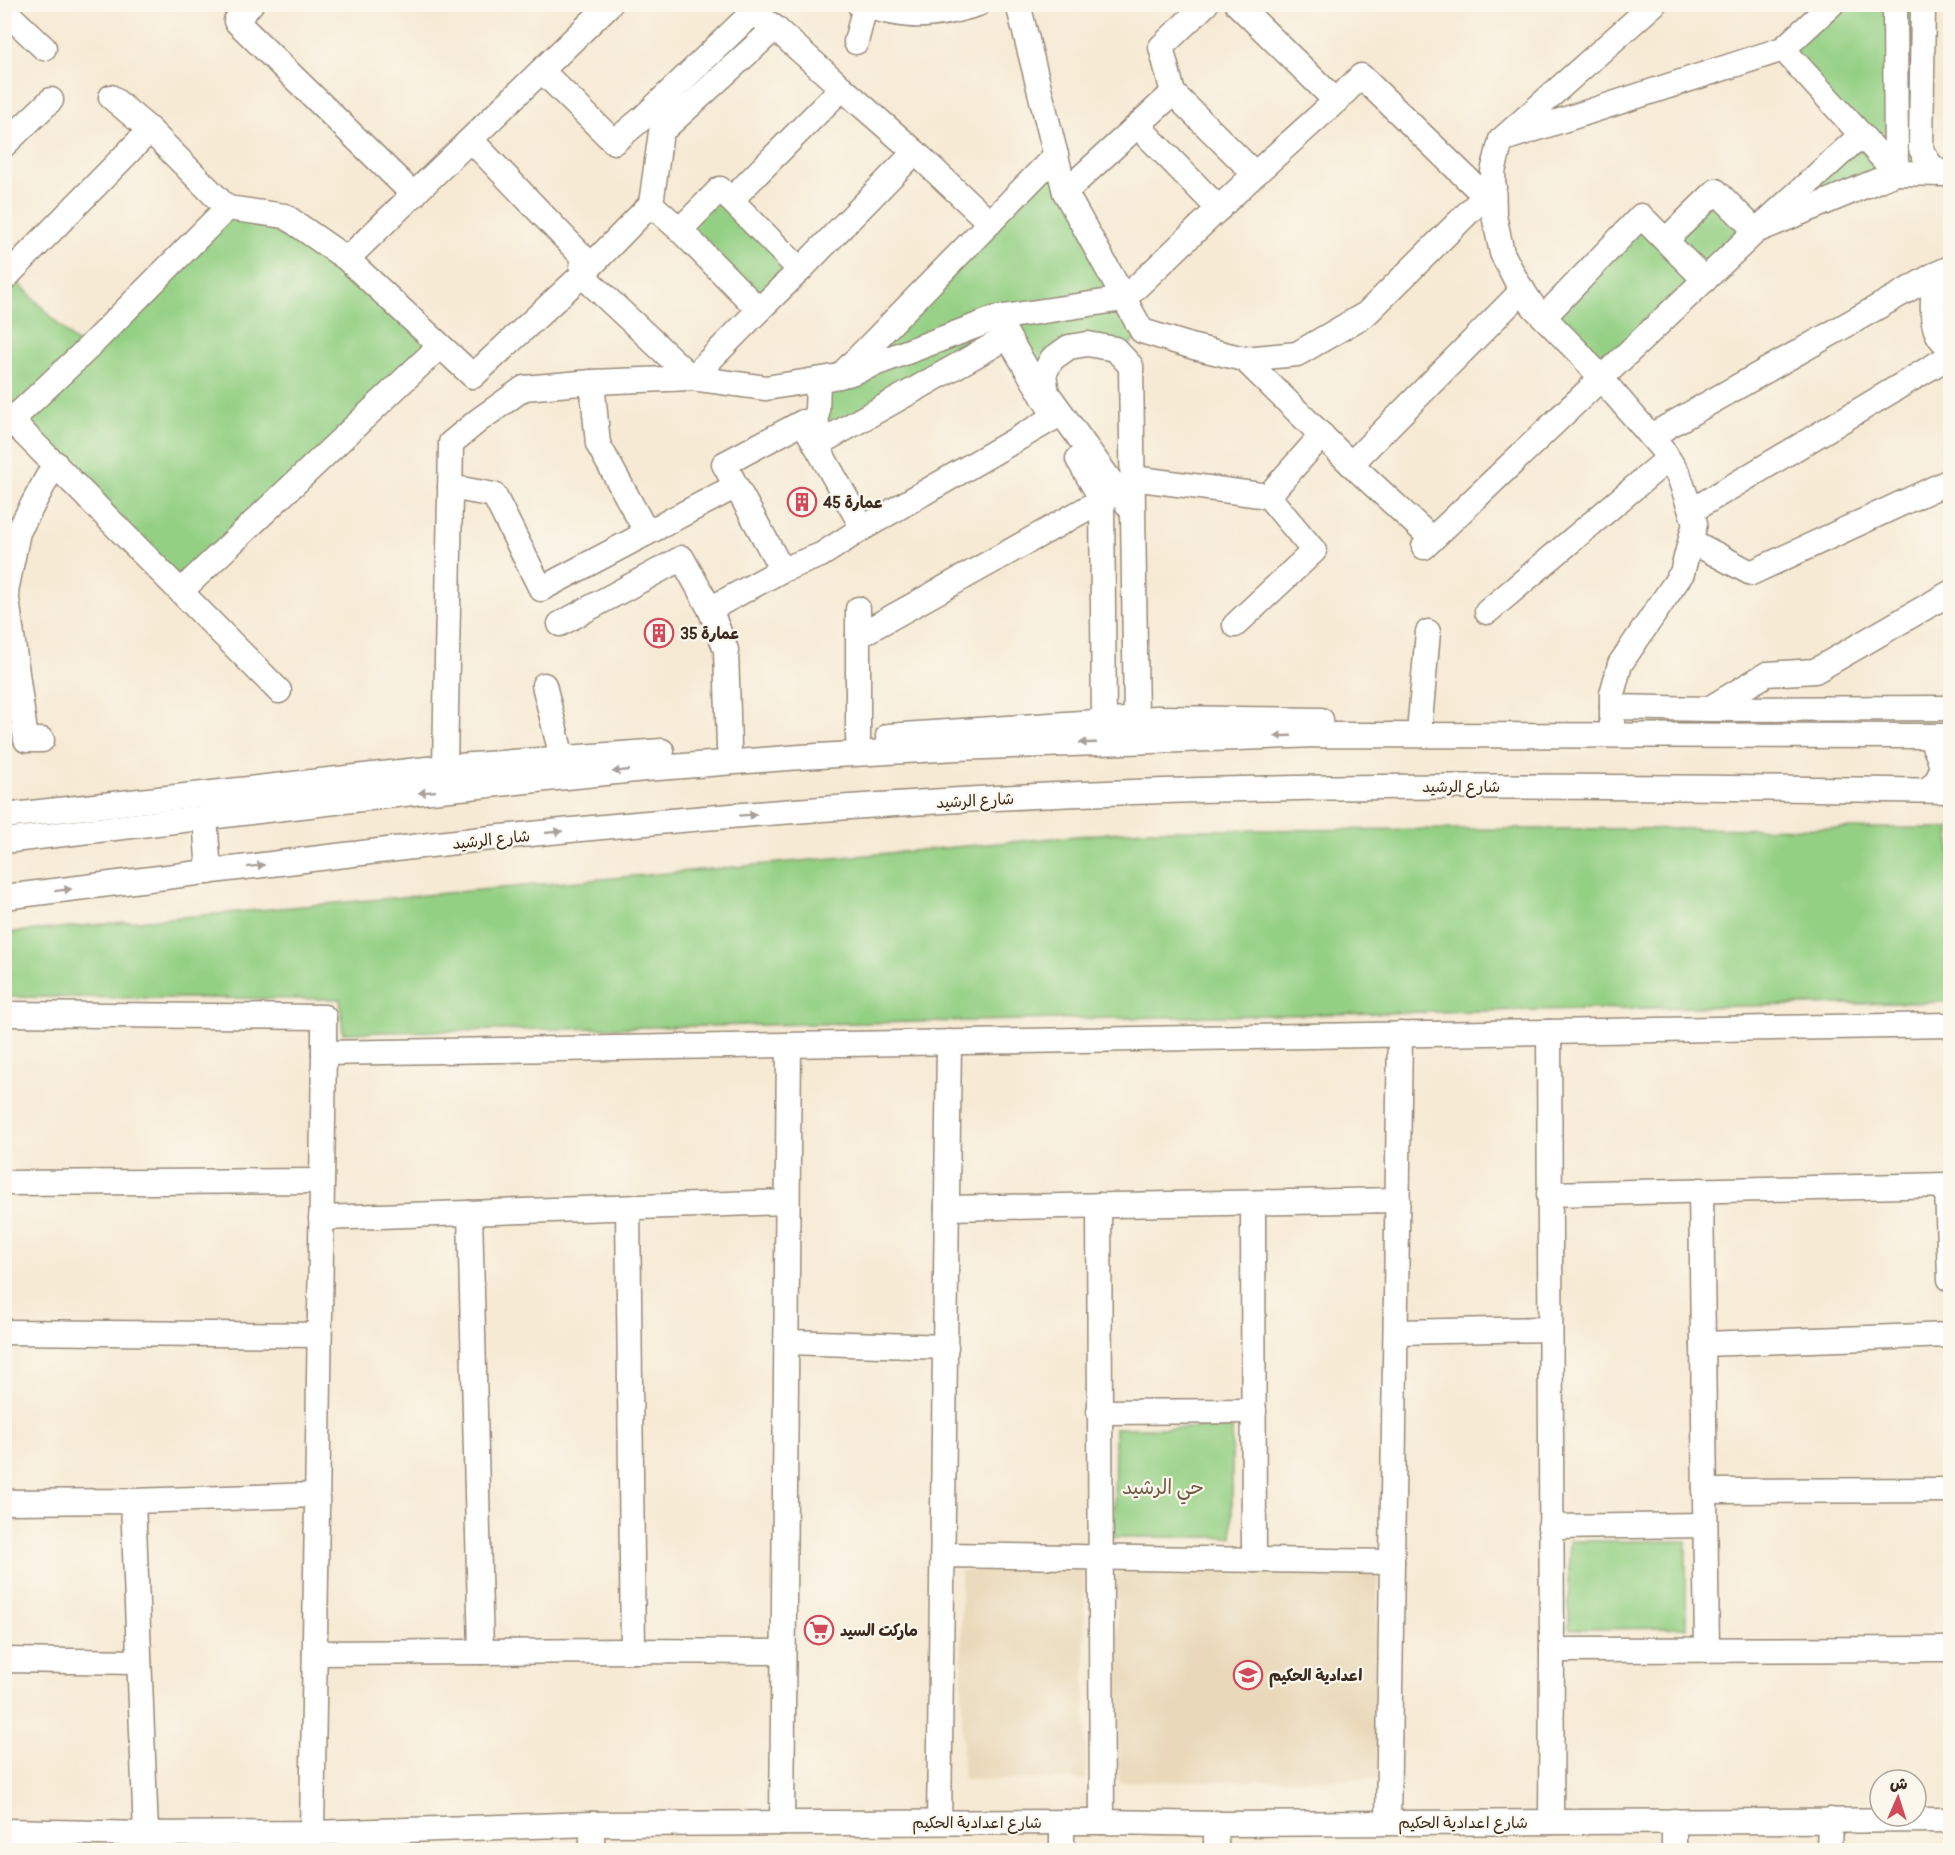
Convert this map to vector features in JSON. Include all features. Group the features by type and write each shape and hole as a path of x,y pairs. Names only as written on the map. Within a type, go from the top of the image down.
{"street":[{"path":"251,4 236,21 414,195"},
{"path":"347,260 610,4"},
{"path":"856,42 862,5 892,14 920,16 952,12 978,4"},
{"path":"1018,4 1065,192 1142,331 1244,359 1298,354 1366,314 1489,192"},
{"path":"1206,4 1161,47 1173,93 1255,174"},
{"path":"1237,4 1336,101"},
{"path":"1501,140 1783,49 1832,4"},
{"path":"1895,4 1896,173"},
{"path":"1923,4 1921,149 1929,165 1948,173"},
{"path":"1612,716 1612,694 1620,664 1682,573 1695,523 1679,476 1668,459 1602,379 1533,306 1523,290 1502,253 1489,192 1501,140 1651,6"},
{"path":"4,10 44,48"},
{"path":"542,71 614,142 645,116 753,12 775,28 915,152 990,223"},
{"path":"111,97 150,130 227,208 285,216 347,260 473,376 582,275 651,204 661,132 775,28"},
{"path":"1783,49 1896,173"},
{"path":"445,766 451,443 524,388 592,382 692,378 766,388 829,378 1003,328 1124,299 1361,76 1489,192"},
{"path":"731,200 842,88"},
{"path":"1065,192 1173,93"},
{"path":"4,145 51,100"},
{"path":"1138,126 1219,208"},
{"path":"4,279 150,130"},
{"path":"1244,359 1352,464 1428,543 1756,231 1861,135"},
{"path":"471,140 582,256 582,275 692,378"},
{"path":"692,378 915,152"},
{"path":"816,445 829,378 990,223 1056,155"},
{"path":"1756,231 1896,173 1948,173"},
{"path":"680,230 720,189 800,270"},
{"path":"1666,240 1716,191 1756,231"},
{"path":"651,204 759,310"},
{"path":"227,208 84,352 8,416 279,691"},
{"path":"1544,317 1641,216 1705,280"},
{"path":"1942,271 1934,324 1937,337 1950,346"},
{"path":"1651,436 1942,271"},
{"path":"1352,464 1523,290"},
{"path":"1003,328 1102,500 1104,721"},
{"path":"816,445 1003,328"},
{"path":"1121,355 1142,331"},
{"path":"1133,512 1047,393 1044,374 1052,359 1070,347 1088,344 1115,350 1131,366 1136,719"},
{"path":"181,591 440,346"},
{"path":"1691,511 1950,356"},
{"path":"592,382 598,444 647,533"},
{"path":"710,609 782,570 820,555 1055,417"},
{"path":"782,570 724,464 803,422 863,528"},
{"path":"1268,496 1322,435"},
{"path":"1487,612 1668,459"},
{"path":"42,740 26,740 5,592 18,532 55,463"},
{"path":"1132,478 1268,496 1314,551 1235,625"},
{"path":"1690,541 1751,573 1950,481"},
{"path":"450,487 495,495 541,589 736,486"},
{"path":"858,636 1102,500"},
{"path":"560,624 682,558 710,609 726,650 729,747"},
{"path":"1708,709 1767,674 1815,671 1950,593"},
{"path":"858,609 858,738"},
{"path":"1420,721 1428,632"},
{"path":"544,685 562,758"},
{"path":"4,816 445,766 1136,719 1420,721 1612,716 1708,709 1950,708"},
{"path":"1612,716 1950,726"},
{"path":"4,841 645,769 957,748 1317,735 1940,736 1939,791"},
{"name":"شارع الرشيد","path":"4,897 500,837 650,823 963,800 1110,793 1423,786 1939,791"},
{"path":"205,818 209,872"},
{"path":"4,1014 324,1017 312,1833"},
{"path":"324,1053 1950,1025"},
{"path":"1549,1032 1551,1822"},
{"path":"1388,1823 1400,1034"},
{"path":"939,1822 949,1042"},
{"path":"782,1823 789,1045"},
{"path":"4,1183 322,1181"},
{"path":"1549,1194 1947,1185 1950,1279"},
{"path":"1701,1190 1707,1650"},
{"path":"947,1208 1398,1200"},
{"path":"321,1218 788,1202"},
{"path":"1253,1203 1254,1560"},
{"path":"1099,1205 1102,1821"},
{"path":"628,1208 633,1651"},
{"path":"470,1213 482,1652"},
{"path":"1396,1332 1550,1329"},
{"path":"4,1332 319,1335"},
{"path":"1703,1344 1950,1335"},
{"path":"786,1342 946,1347"},
{"path":"1100,1412 1254,1411"},
{"path":"1704,1491 1950,1490"},
{"path":"4,1502 133,1501 317,1495"},
{"path":"133,1501 146,1834"},
{"path":"1550,1527 1705,1525"},
{"path":"943,1556 1392,1562"},
{"path":"1552,1650 1950,1649"},
{"path":"315,1653 783,1652"},
{"path":"4,1660 139,1662"},
{"path":"1829,1851 1830,1820"},
{"name":"شارع اعدادية الحكيم","path":"4,1831 146,1834 312,1833 592,1824 1950,1820"},
{"path":"1674,1821 1674,1851"},
{"path":"1062,1822 1062,1851"},
{"path":"1216,1823 1216,1851"},
{"path":"592,1824 592,1851"}],"shaded area":[{"name":"اعدادية الحكيم","path":"1377,1569 1379,1779 1119,1782 1116,1572"},
{"path":"1084,1570 1086,1779 963,1780 961,1571"}],"green space":[{"path":"1832,5 1923,5 1929,165 1896,173 1756,231 1861,135 1783,49"},
{"path":"1056,155 1142,331 1121,355 1088,344 1044,374 1008,338 816,445 818,380 840,376"},
{"path":"720,189 800,270 759,310 680,230"},
{"path":"1716,191 1756,231 1602,379 1544,317 1641,216 1666,240"},
{"path":"227,208 285,216 440,346 181,591 5,413 4,279 10,274 84,351"},
{"path":"1950,828 1950,1002 343,1033 340,999 5,997 5,933 1143,830"},
{"path":"1115,1428 1232,1428 1232,1537 1114,1537"},
{"path":"1569,1541 1686,1541 1686,1628 1569,1629"}],"place":[{"name":"عمارة 45","path":"802,502"},
{"name":"عمارة 35","path":"659,633"},
{"name":"ماركت السيد","path":"819,1630"},
{"name":"اعدادية الحكيم","path":"1248,1675"}],"district":[{"name":"حي الرشيد","path":"1163,1487"}]}
